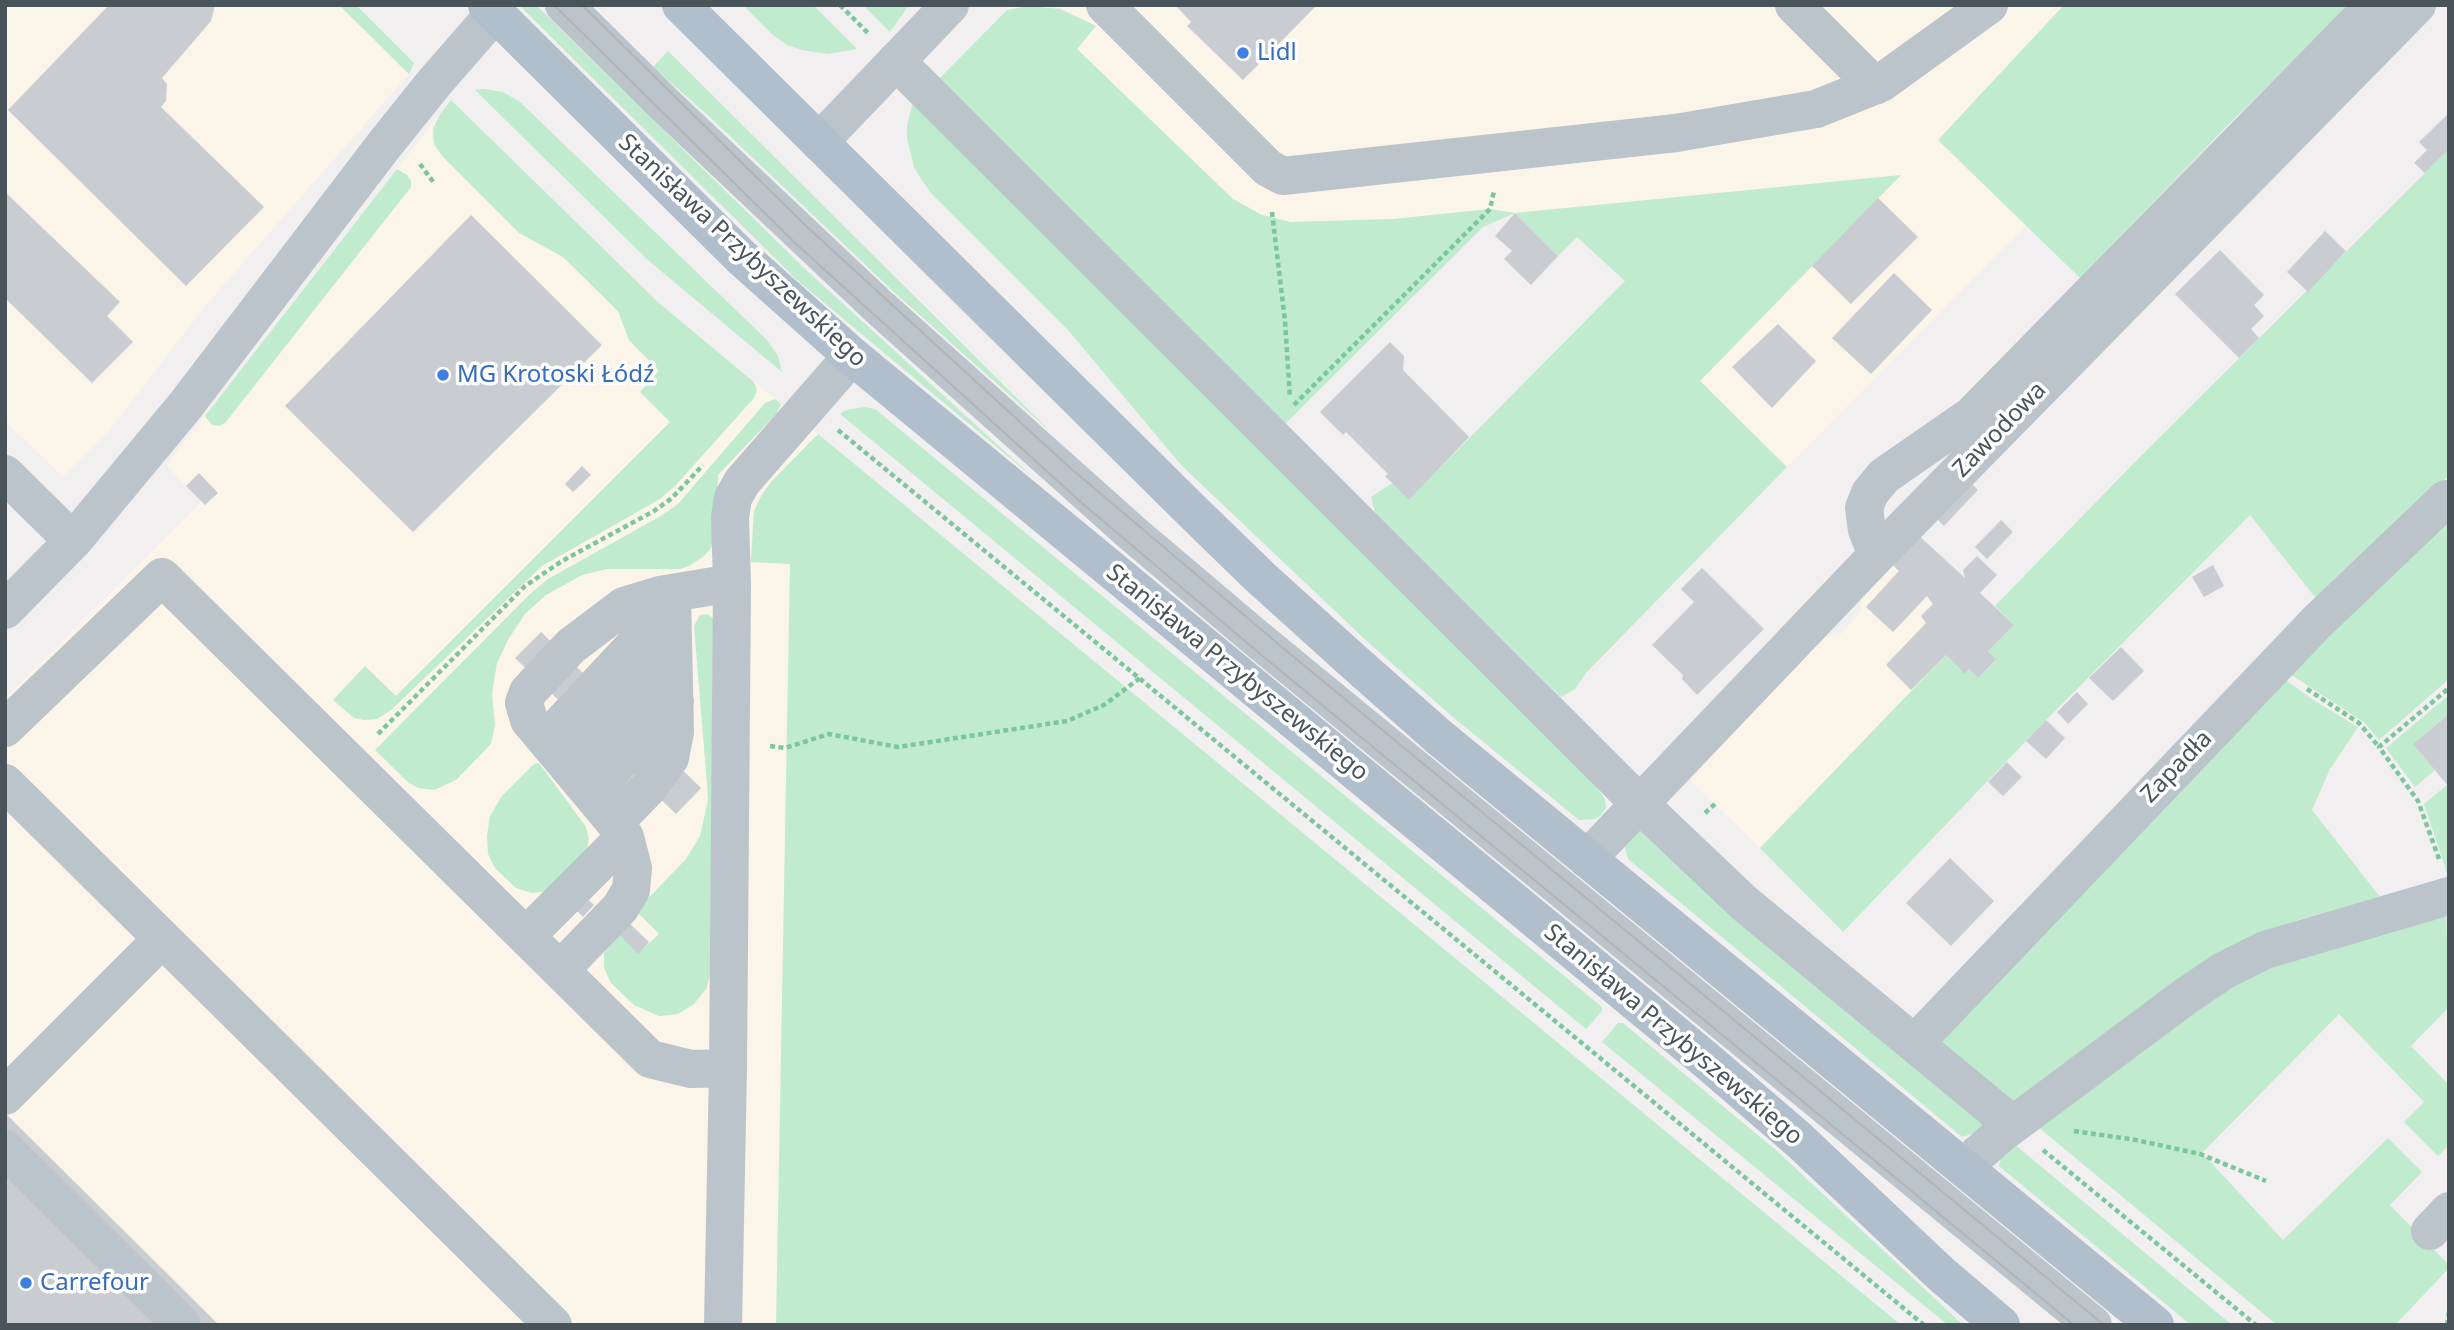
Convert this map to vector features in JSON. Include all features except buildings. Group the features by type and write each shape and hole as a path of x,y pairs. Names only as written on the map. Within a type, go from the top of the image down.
{"main road":[{"path":"681,5 1260,577 1439,737 2155,1325"},
{"name":"Stanisława Przybyszewskiego","path":"491,9 741,257 852,356 1706,1060 1799,1140 1941,1274 2001,1325"}],"street":[{"path":"564,5 663,103 878,306 1122,525 1266,647 2093,1325"},
{"path":"819,142 950,5"},
{"path":"1105,5 1268,168 1283,176 1676,133 1799,114 1875,86 1989,5"},
{"path":"1794,5 1875,86"},
{"path":"1877,555 1867,530 1864,508 1870,493 1884,477 1972,415 2374,5"},
{"name":"Zawodowa","path":"1587,859 1877,555 2417,5"},
{"path":"5,610 74,541 185,406 491,9"},
{"path":"896,61 1640,803 1744,903 2019,1130"},
{"path":"723,1325 731,743 730,517 733,498 742,482 852,356"},
{"path":"5,474 74,541"},
{"name":"Zapadła","path":"1915,1043 2316,622 2446,499"},
{"path":"5,728 162,577 650,1059 691,1069 728,1068"},
{"path":"561,969 620,908 631,890 633,868 620,830 529,720 524,704 528,692 571,646 624,606 672,599 732,583"},
{"path":"526,936 620,830 670,758 675,732 672,599"},
{"path":"568,766 673,653"},
{"path":"568,766 675,702"},
{"path":"5,783 553,1325"},
{"path":"1965,1169 1978,1154 2019,1130 2186,996 2223,971 2265,950 2449,896"},
{"path":"5,1096 162,939"},
{"path":"5,1149 182,1325"}],"path":[{"path":"1268,168 1285,321 1289,410 1490,209 1502,153"},
{"path":"808,407 1924,1325"},
{"path":"350,763 525,586 562,561 654,511 679,491 704,464"},
{"path":"2274,666 2359,723 2379,747 2418,801 2446,880 2449,896"},
{"path":"731,743 785,748 829,734 898,747 1056,723 1104,705 1139,678"},
{"path":"2379,747 2449,688"},
{"path":"2019,1130 2050,1128 2136,1140 2200,1154 2266,1181"},
{"path":"2019,1130 2256,1325"},
{"path":"2447,1325 2449,1312"}],"shaded area":[{"path":"5,5 339,5 409,74 206,305 108,432 63,477 5,421"},
{"path":"1010,5 2064,5 1938,140 2026,226 1787,467 1699,381 1900,176 1515,213 1490,209 1393,219 1291,222 1262,215 1233,199 1077,49 1095,25 1060,8 1028,6 1007,10"},
{"path":"451,100 659,303 818,434 858,471 776,1325 5,1325 5,698 201,502 166,465"},
{"path":"1887,560 1927,596 1965,636 1760,848 1688,778 1818,637 1840,635 1861,611 1861,591"}],"green space":[{"path":"339,5 356,5 414,63 409,74"},
{"path":"519,5 536,5 805,269 1035,479 797,280"},
{"path":"743,5 813,5 857,49 828,54 787,45"},
{"path":"863,5 909,5 890,32"},
{"path":"2064,5 2350,5 2224,129 2080,278 1938,140"},
{"path":"1028,6 1060,9 1096,26 1077,49 1233,199 1262,215 1291,222 1393,219 1490,209 1515,213 1483,227 1284,425 938,80 1007,10"},
{"path":"668,51 1051,432 895,293 712,119 653,67"},
{"path":"475,90 503,92 520,102 766,339 778,356 782,372 649,261"},
{"path":"451,100 659,303 754,382 757,390 754,398 675,486 660,499 542,566 391,710 377,719 364,720 354,718 333,700 365,666 396,696 670,422 640,392 659,371 629,340 618,311 563,257 519,233 443,157 434,144 433,129"},
{"path":"913,103 1594,782 1605,800 1606,808 1600,816 1579,820 1454,718 1371,645 1182,466 1068,330 931,193 914,167 907,139 907,125"},
{"path":"2449,149 2449,475 2318,601 2250,515 2046,720 1843,932 1760,848 1946,655 1965,674 1969,669 1978,678 1996,661 1988,651 2014,625 1995,606 2134,463"},
{"path":"397,169 407,175 411,187 225,423 212,425 205,416"},
{"path":"1901,175 1700,381 1787,467 1586,673 1575,689 1561,697 1376,515 1371,497 1392,483 1409,499 1625,281 1577,237 1558,256 1515,213"},
{"path":"775,399 781,404 777,413 718,475 717,534 704,556 680,569 607,569 582,575 546,595 525,614 497,663 492,693 495,725 491,744 456,780 434,790 418,788 409,783 375,750 531,593 548,579 678,504 765,403"},
{"path":"865,407 875,409 1602,1007 1602,1011 1586,1029 840,414 846,410"},
{"path":"818,434 1901,1325 776,1325 790,564 751,562 754,511 761,496 771,482"},
{"path":"2449,516 2449,679 2379,740 2365,723 2284,670"},
{"path":"707,614 713,618 711,972 706,989 694,1004 678,1014 659,1016 634,1005 611,983 604,968 604,953 617,932 638,953 659,934 636,911 686,859 700,836 708,800 694,626 700,615"},
{"path":"2279,675 2313,700 2358,727 2330,769 2312,810 2380,897 2298,920 2212,958 2013,1106 1935,1040"},
{"path":"2449,695 2449,714 2413,744 2435,770 2415,787 2386,748"},
{"path":"539,763 586,827 589,839 586,855 548,891 532,893 516,888 495,868 488,854 487,836 490,816 502,796 534,764"},
{"path":"2447,785 2449,787 2448,876 2424,804"},
{"path":"1639,823 1989,1123 1975,1133 1962,1137 1628,859 1625,846"},
{"path":"2446,909 2449,1007 2411,1046 2449,1085 2449,1145 2438,1156 2404,1122 2424,1102 2339,1014 2202,1153 2283,1240 2388,1138 2422,1172 2390,1205 2449,1265 2395,1325 2277,1325 2037,1126 2246,976"},
{"path":"1618,1023 1623,1023 1778,1152 1963,1325 1948,1325 1602,1042"},
{"path":"2014,1144 2232,1325 2191,1325 1999,1166 2002,1153"}],"tram line":[{"path":"554,5 794,242 1083,504 1259,653 2074,1325"},
{"path":"582,5 805,225 1068,466 1289,653 2104,1325"}],"place":[{"name":"Lidl","path":"1243,53"},
{"name":"MG Krotoski Łódź","path":"443,375"},
{"name":"Carrefour","path":"26,1283"}]}
